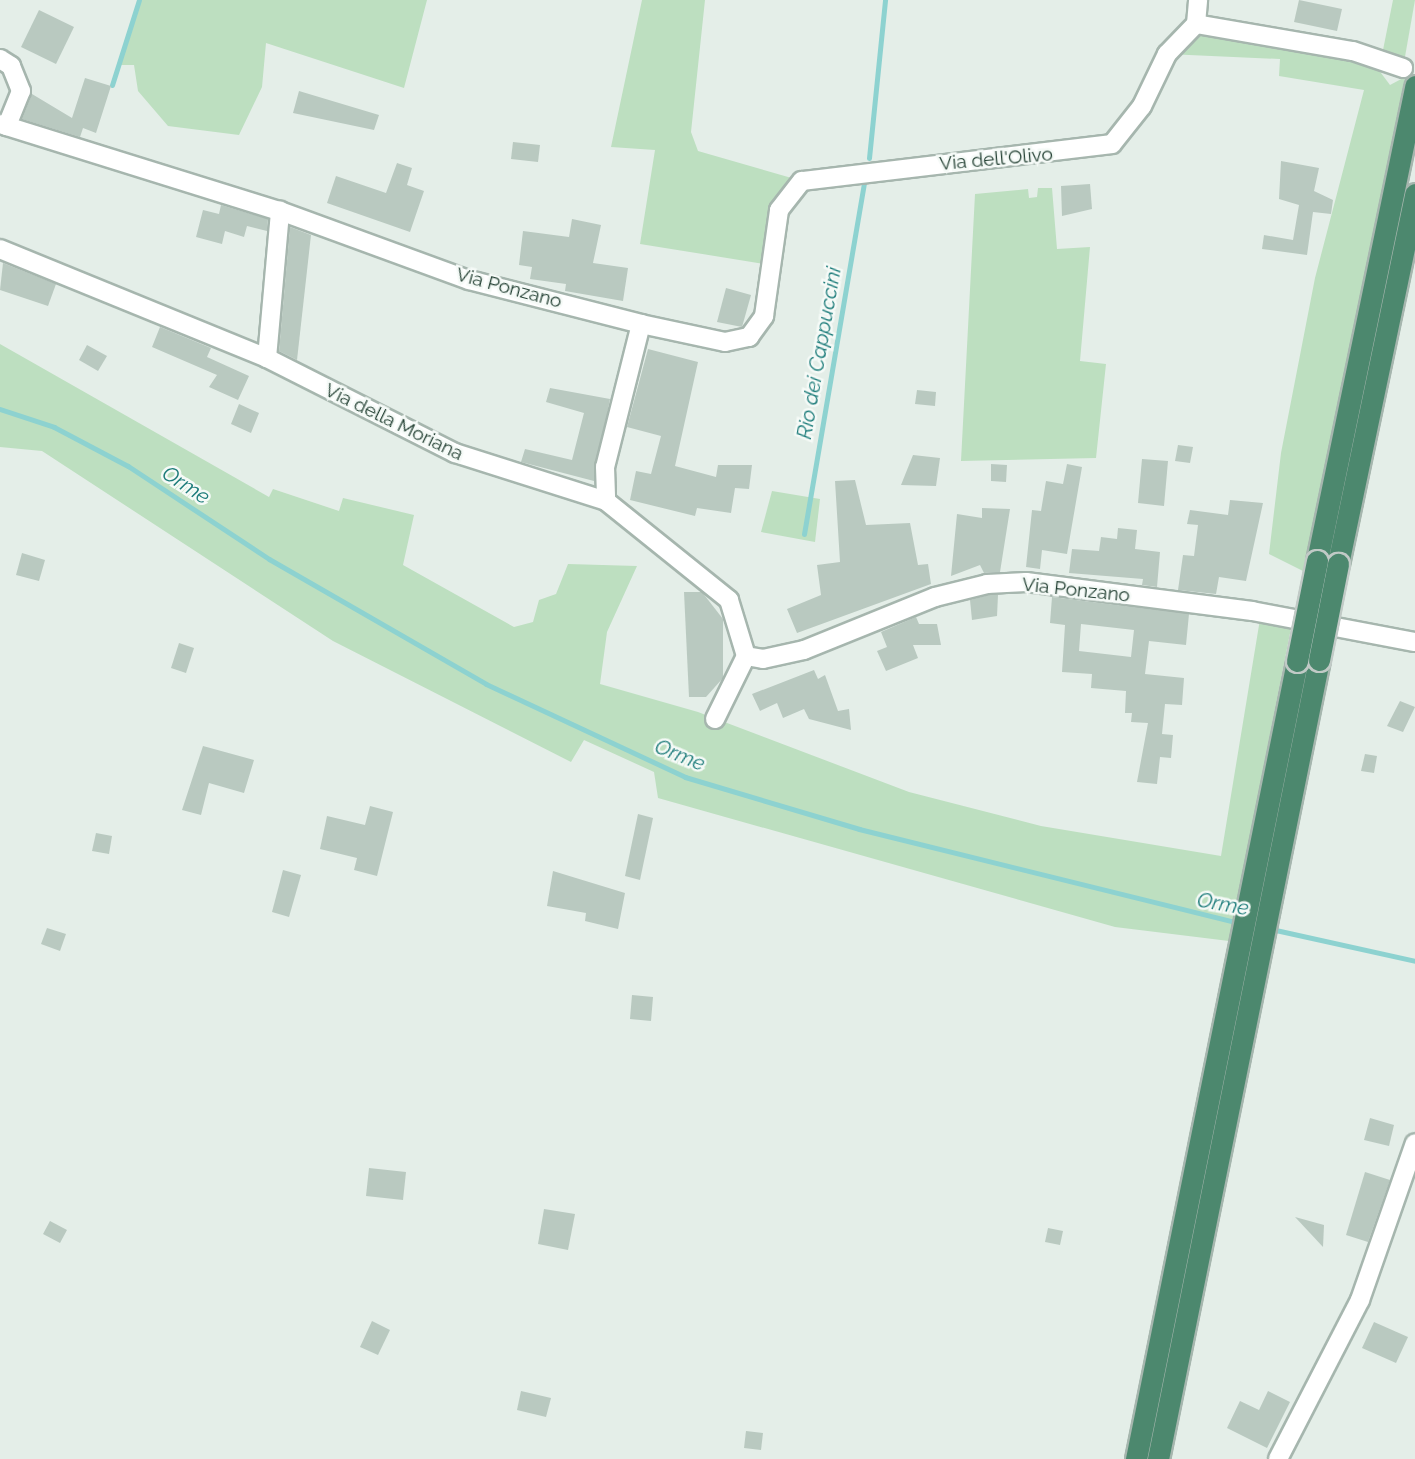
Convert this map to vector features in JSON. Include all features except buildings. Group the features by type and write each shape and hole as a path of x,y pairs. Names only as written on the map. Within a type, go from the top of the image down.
{"highway":[{"path":"1136,1459 1317,561 1409,77"},
{"path":"1158,1459 1415,194"}],"street":[{"path":"1198,0 1196,24 1353,51 1409,77"},
{"name":"Via dell'Olivo","path":"640,324 725,342 749,337 764,316 779,210 802,181 1112,144 1142,106 1167,54 1196,24"},
{"path":"0,59 11,66 21,91 4,125"},
{"name":"Via Ponzano","path":"4,125 280,211 469,280 640,324"},
{"path":"267,358 280,211"},
{"name":"Via della Moriana","path":"0,249 267,358 454,453 606,501"},
{"path":"640,324 606,467 606,501 729,600 746,656 715,719"},
{"name":"Via Ponzano","path":"746,656 789,654 935,597 1026,582 1252,611 1415,642"},
{"path":"1278,1459 1360,1300 1415,1143"}],"green space":[{"path":"139,0 427,0 404,88 266,43 262,87 239,135 168,126 138,91 134,65 118,65"},
{"path":"642,0 705,0 691,132 698,151 802,181 788,192 771,265 640,244 655,150 611,147"},
{"path":"1393,0 1415,0 1403,68 1381,60"},
{"path":"1196,24 1248,31 1375,65 1390,85 1405,77 1303,571 1269,554 1281,453 1315,278 1364,90 1279,76 1280,59 1167,54"},
{"path":"1038,188 1052,188 1057,249 1090,247 1080,361 1106,364 1096,458 961,461 975,194 1028,189 1029,198 1037,197"},
{"path":"0,344 269,497 273,489 339,511 343,498 414,515 403,565 514,627 533,622 539,600 556,594 568,564 637,566 607,632 600,684 698,712 909,792 1041,826 1221,856 1261,613 1293,618 1229,941 1115,927 658,798 654,772 584,740 571,762 333,641 42,451 0,447"},
{"path":"772,491 820,499 815,542 761,532"}],"waterway":[{"path":"112,85 139,0"},
{"name":"Rio dei Cappuccini","path":"869,158 885,0"},
{"name":"Rio dei Cappuccini","path":"804,534 865,178"},
{"name":"Orme","path":"0,409 54,427 128,466 269,559 486,684 685,777 859,829 1238,923"},
{"name":"Orme","path":"1271,929 1415,961"}]}
